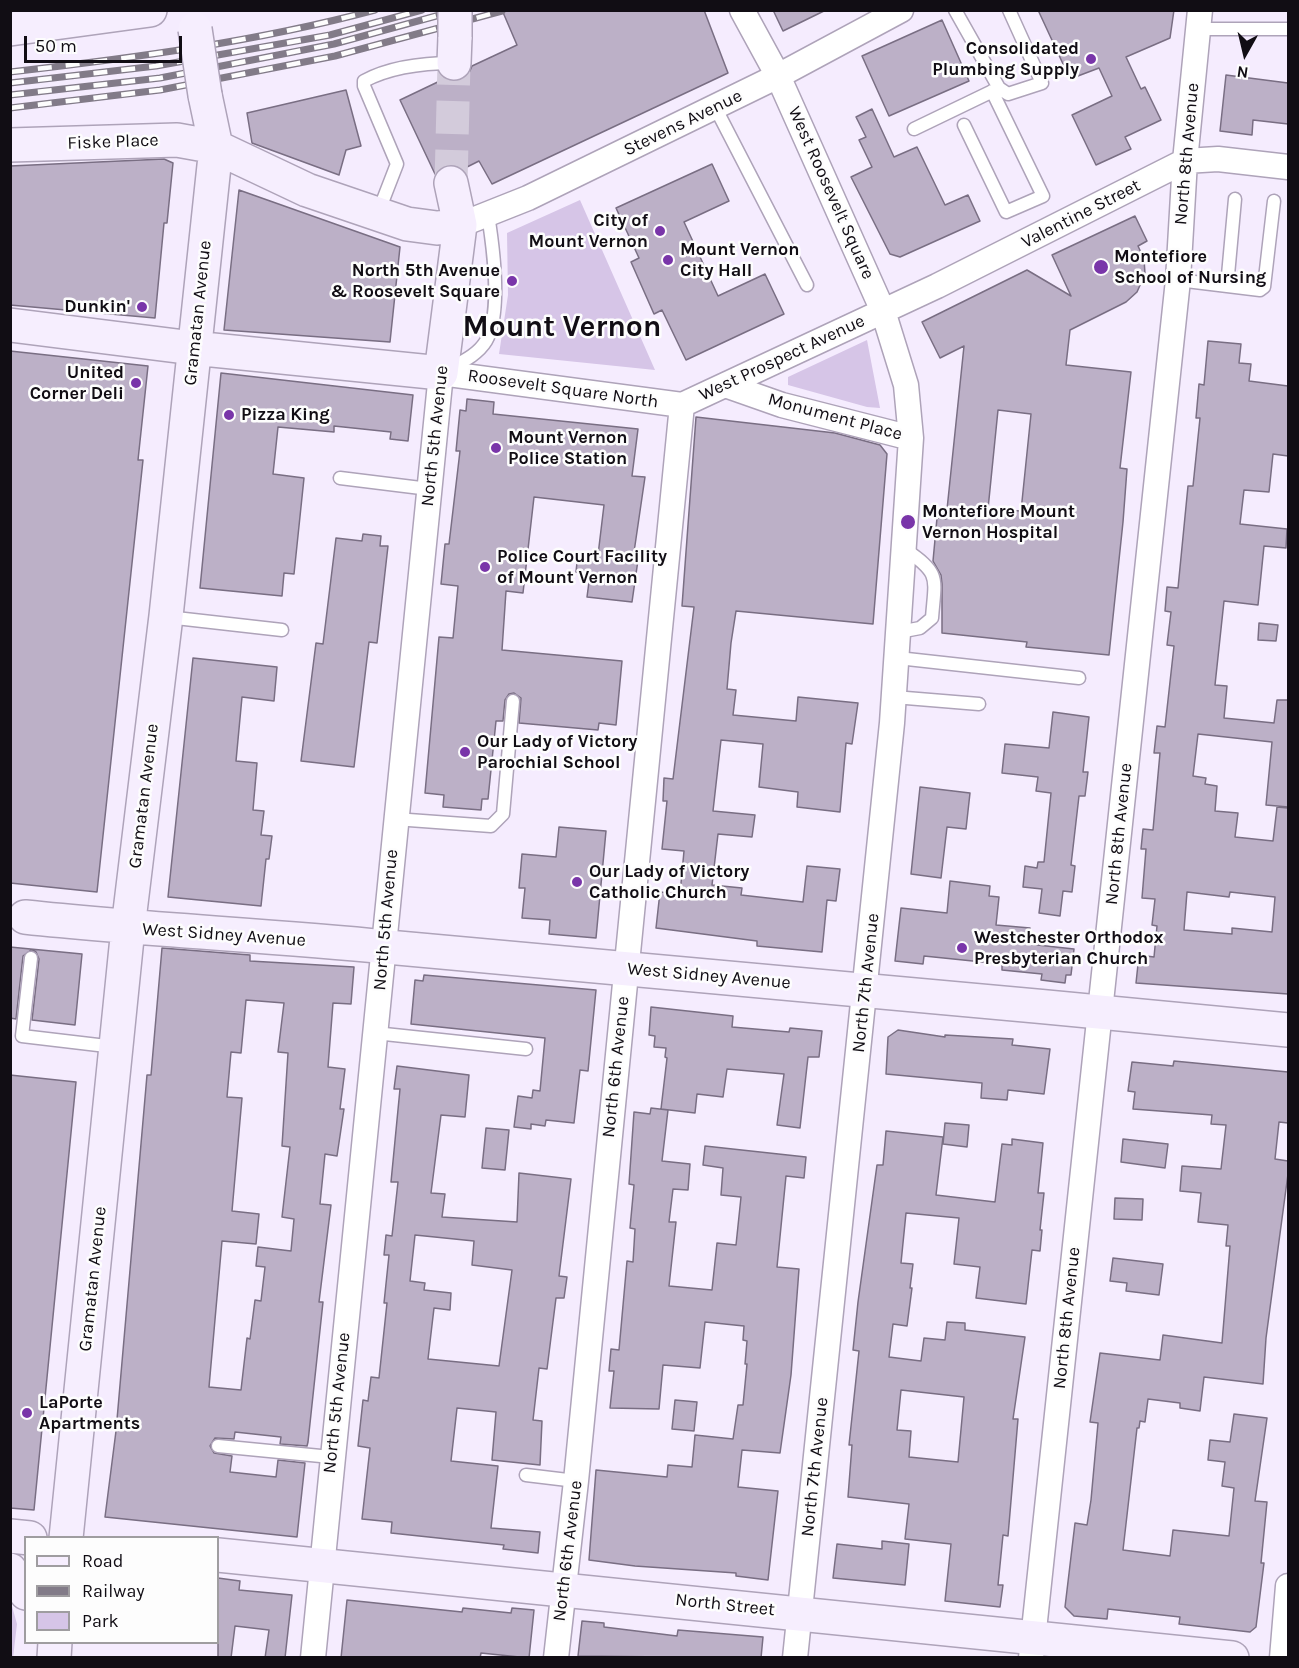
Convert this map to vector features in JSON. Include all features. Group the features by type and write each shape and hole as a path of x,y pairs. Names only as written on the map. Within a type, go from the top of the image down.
{"street":[{"path":"10,29 150,10"},
{"name":"West Roosevelt Square","path":"742,10 778,76 883,311"},
{"name":"Stevens Avenue","path":"474,220 715,107 901,10"},
{"name":"North 8th Avenue","path":"1032,1648 1178,280 1185,161 1199,20"},
{"name":"Gramatan Avenue","path":"66,1536 128,928 166,616 216,147 195,32"},
{"name":"Fiske Place","path":"10,146 177,140 216,147 307,190 407,224 436,228 474,220"},
{"name":"Valentine Street","path":"883,311 1185,161 1218,159 1288,167"},
{"name":"North 5th Avenue","path":"313,1658 331,1457 441,373 474,220 451,183"},
{"name":"West Prospect Avenue","path":"681,405 883,311"},
{"name":"North 7th Avenue","path":"795,1658 866,989 898,658 906,550 911,438 906,385 883,311"},
{"name":"Roosevelt Square North","path":"10,325 193,348 441,373 681,405"},
{"name":"Monument Place","path":"725,385 782,405 911,438"},
{"name":"North 6th Avenue","path":"556,1658 576,1481 681,405"},
{"name":"West Sidney Avenue","path":"25,917 128,928 384,946 866,989 1288,1030"},
{"name":"North Street","path":"219,1555 800,1612 1032,1648 1232,1658"},
{"path":"10,1570 24,1590"},
{"path":"1282,1658 1288,1586"}],"lane":[{"path":"956,10 995,89 1043,196 1006,212 964,125"},
{"path":"914,129 995,89 1008,94 1042,83 1009,10"},
{"path":"1199,20 1288,29"},
{"path":"377,214 397,164 364,86 364,81 427,63 455,37"},
{"path":"715,107 807,285"},
{"path":"1227,286 1235,199"},
{"path":"1178,280 1260,290 1264,287 1274,201"},
{"path":"441,373 474,354 486,340 492,320 495,284 474,220"},
{"path":"340,478 429,489"},
{"path":"166,616 282,630"},
{"path":"898,658 1079,678"},
{"path":"894,697 979,704"},
{"path":"395,819 491,826 503,814 513,701"},
{"path":"31,958 22,1036 116,1047"},
{"path":"375,1033 526,1050"},
{"path":"218,1446 331,1457"},
{"path":"526,1475 576,1481"}],"green space":[{"path":"580,200 655,370 499,354 508,295 507,233"},
{"path":"867,340 880,408 867,407 788,385 788,377"},
{"path":"10,1599 17,1624 13,1658 10,1657"}],"building":[{"path":"502,10 704,10 728,73 492,184 479,161 463,169 456,165 447,165 435,174 400,100 444,79 453,82 462,80 472,66 517,45"},
{"path":"773,10 826,10 783,31"},
{"path":"1038,10 1174,10 1170,38 1126,57 1141,89 1145,87 1161,120 1125,137 1131,149 1096,165 1072,115 1112,96 1099,68 1070,79"},
{"path":"942,20 969,81 889,116 862,56"},
{"path":"1226,75 1288,83 1288,124 1253,120 1252,135 1220,131"},
{"path":"346,90 361,146 346,150 339,175 252,143 247,113"},
{"path":"872,109 894,157 917,147 945,205 968,195 980,221 900,257 890,254 851,177 872,167 859,140 866,137 856,117"},
{"path":"164,159 173,163 167,223 164,223 155,318 10,305 10,166"},
{"name":"Mount Vernon City Hall","path":"712,164 729,201 684,222 718,296 765,274 784,314 686,360 662,310 654,314 631,262 639,258 616,208"},
{"path":"239,190 400,247 390,342 224,330"},
{"path":"1135,216 1147,241 1138,246 1144,259 1145,274 1137,292 1126,302 1070,330 1066,365 1131,372 1120,468 1127,469 1123,522 1109,655 1026,647 1027,642 942,633 941,575 933,561 937,518 946,519 964,346 940,358 922,322 1027,270 1071,296 1052,255","holes":["998,410 1031,414 1021,511 988,509"]},
{"path":"1208,341 1241,344 1239,363 1251,364 1249,381 1288,386 1288,456 1273,454 1269,492 1244,490 1240,524 1287,529 1286,548 1264,546 1258,605 1224,601 1215,685 1227,686 1224,718 1274,723 1277,700 1288,700 1288,807 1266,805 1272,742 1198,734 1193,776 1206,778 1205,784 1217,786 1215,811 1238,813 1235,837 1273,841 1277,807 1288,808 1288,994 1136,983 1139,955 1154,957 1157,926 1152,925 1155,899 1142,898 1146,849 1141,849 1143,829 1153,830 1160,753 1154,753 1157,726 1165,727 1174,646 1167,645 1171,612 1165,611 1167,587 1178,588 1188,486 1193,486 1200,418 1196,418 1199,384 1204,385","holes":["1187,892 1229,897 1230,892 1275,897 1272,932 1232,928 1232,934 1184,930"]},
{"path":"10,351 148,366 138,460 143,460 97,892 10,883"},
{"path":"221,373 413,395 408,441 390,439 391,432 334,426 334,432 278,427 273,474 304,478 294,574 284,573 282,596 200,588"},
{"path":"467,399 494,402 493,414 638,429 632,476 645,477 633,559 638,560 632,602 587,597 590,574 576,572 578,553 598,555 604,505 534,497 523,593 506,591 502,650 622,661 616,725 599,723 598,730 519,723 521,698 514,693 509,694 505,700 503,721 496,721 488,799 482,799 481,810 443,807 444,795 425,793 439,637 453,638 458,586 441,584 445,544 449,544 460,451 456,451 460,410 466,411"},
{"path":"696,417 835,433 880,445 887,454 873,624 736,611 731,643 727,689 736,690 733,715 796,721 798,697 858,703 852,744 846,743 840,812 797,807 798,792 759,787 763,744 721,740 713,811 755,815 752,837 718,834 712,885 742,888 741,895 803,902 807,866 840,869 836,901 827,900 822,952 757,946 757,941 656,928 660,892 680,894 684,851 662,849 667,801 663,801 664,778 673,779 694,607 682,606"},
{"path":"363,534 381,536 380,546 388,546 377,643 369,642 354,767 301,761 316,643 323,644 336,538 362,541"},
{"path":"1259,623 1278,625 1276,641 1258,640"},
{"path":"193,658 277,667 274,701 242,697 236,761 257,763 253,810 264,811 261,835 272,836 269,859 266,859 261,906 168,897"},
{"path":"1053,712 1089,717 1083,772 1088,772 1085,796 1079,796 1071,865 1075,866 1072,892 1063,891 1060,916 1039,913 1042,889 1023,887 1025,866 1037,868 1038,862 1044,862 1051,793 1036,791 1038,777 1002,773 1005,744 1049,748"},
{"path":"920,787 970,793 966,829 947,827 941,878 911,874"},
{"name":"Our Lady of Victory Catholic Church","path":"559,827 606,831 596,938 549,934 550,920 522,918 525,888 519,888 522,854 556,857"},
{"path":"950,881 990,886 989,896 999,897 996,925 1030,928 1028,944 1074,949 1071,975 1066,975 1065,983 1041,980 1042,974 1002,970 1002,964 924,956 923,964 895,961 901,908 947,913"},
{"path":"10,947 82,954 75,1025 32,1020 39,959 36,952 31,950 23,956 16,1019 10,1018"},
{"path":"162,948 250,955 250,961 354,967 351,1004 333,1003 328,1067 345,1069 340,1109 344,1109 337,1156 325,1154 320,1204 331,1205 319,1302 323,1302 307,1446 280,1444 281,1437 235,1432 234,1439 215,1438 210,1446 214,1453 232,1456 230,1472 276,1477 278,1460 305,1463 297,1537 105,1517 116,1431 147,1075 151,1075","holes":["246,1000 284,1003 278,1052 288,1053 282,1146 290,1147 282,1217 294,1219 291,1251 258,1247 256,1266 265,1267 261,1301 255,1300 250,1339 247,1338 241,1390 209,1387 222,1241 256,1244 259,1214 232,1211 242,1098 227,1097 231,1052 241,1053"]},
{"path":"424,975 596,990 588,1071 580,1070 574,1123 546,1120 545,1126 531,1124 531,1129 514,1127 518,1096 532,1098 533,1090 540,1091 545,1038 411,1024 415,980 423,981"},
{"path":"651,1007 733,1016 732,1027 789,1032 790,1028 822,1031 819,1057 808,1057 800,1128 777,1125 784,1074 727,1069 723,1097 697,1094 695,1113 661,1109 667,1058 665,1057 666,1048 654,1047 655,1036 649,1035"},
{"path":"898,1030 945,1037 945,1035 1013,1039 1012,1045 1050,1049 1044,1094 1008,1090 1007,1100 981,1098 982,1083 886,1074 888,1037"},
{"path":"1174,1061 1288,1072 1288,1123 1279,1122 1275,1159 1288,1161 1288,1174 1266,1338 1263,1384 1204,1377 1200,1411 1180,1408 1180,1403 1148,1399 1145,1422 1140,1421 1139,1428 1137,1428 1123,1550 1170,1556 1173,1530 1229,1536 1234,1488 1222,1486 1225,1462 1208,1460 1210,1440 1230,1442 1234,1414 1267,1418 1255,1501 1267,1502 1261,1563 1264,1563 1256,1627 1250,1632 1179,1624 1180,1617 1108,1609 1107,1619 1074,1616 1065,1607 1075,1523 1087,1525 1091,1500 1098,1423 1090,1422 1100,1353 1160,1360 1163,1335 1222,1343 1230,1246 1226,1246 1228,1225 1198,1222 1201,1193 1180,1191 1182,1166 1221,1169 1226,1125 1211,1124 1212,1115 1133,1109 1135,1092 1128,1091 1132,1062 1173,1066"},
{"path":"397,1066 469,1075 465,1117 441,1115 431,1193 445,1194 442,1217 517,1222 519,1173 571,1179 559,1276 567,1277 564,1298 556,1298 547,1369 539,1368 533,1420 542,1421 540,1465 492,1460 496,1412 457,1408 451,1461 498,1466 491,1528 540,1532 538,1553 503,1549 504,1545 391,1533 392,1522 362,1519 370,1448 358,1446 363,1400 368,1401 371,1377 379,1378 387,1303 384,1303 389,1255 384,1255 386,1235 392,1236 398,1182 391,1182 400,1089 394,1089","holes":["415,1235 474,1241 472,1265 512,1270 499,1366 428,1359 434,1308 450,1310 451,1293 424,1290 425,1283 410,1281"]},
{"path":"10,1075 76,1082 34,1510 10,1508"},
{"path":"651,1108 668,1110 662,1161 690,1164 688,1190 673,1189 669,1222 676,1222 669,1286 712,1290 717,1243 736,1245 741,1197 721,1195 723,1168 703,1165 705,1146 806,1157 804,1178 786,1176 777,1267 799,1269 791,1375 780,1453 742,1450 738,1487 778,1491 768,1580 736,1576 736,1573 635,1566 589,1560 596,1470 667,1477 668,1465 692,1467 695,1435 733,1439 738,1405 743,1405 747,1364 745,1364 747,1341 743,1340 744,1326 705,1322 700,1368 663,1365 659,1409 610,1408 614,1371 609,1371 611,1349 619,1350 627,1261 633,1262 635,1229 630,1228 634,1185 629,1184 634,1112 650,1114"},
{"path":"945,1123 969,1125 967,1147 943,1144"},
{"path":"486,1128 509,1130 505,1170 482,1168"},
{"path":"886,1131 943,1137 936,1195 995,1202 1002,1144 1012,1145 1012,1139 1043,1143 1038,1193 1044,1193 1040,1251 1032,1250 1026,1304 976,1298 980,1267 954,1264 959,1218 906,1213 901,1263 913,1264 910,1288 912,1288 907,1326 893,1324 889,1357 921,1361 924,1338 945,1340 947,1322 965,1323 965,1330 1025,1337 1013,1419 1018,1419 1008,1536 1003,1535 998,1585 1003,1585 1000,1607 945,1601 951,1544 905,1539 909,1504 848,1497 852,1445 849,1445 859,1351 853,1350 858,1302 877,1165 883,1165","holes":["901,1390 964,1397 958,1462 909,1457 911,1431 897,1430"]},
{"path":"1123,1139 1168,1144 1165,1168 1121,1162"},
{"path":"1115,1198 1143,1199 1142,1220 1114,1219"},
{"path":"1113,1258 1163,1264 1159,1295 1126,1291 1127,1283 1110,1281"},
{"path":"675,1400 697,1402 694,1431 672,1429"},
{"path":"882,1541 909,1544 905,1585 833,1578 837,1544 882,1549"},
{"path":"219,1578 240,1581 239,1590 292,1595 285,1658 265,1658 269,1630 235,1626 231,1658 218,1658"},
{"path":"347,1600 462,1612 463,1608 511,1613 512,1608 534,1610 529,1658 481,1653 480,1658 341,1658"},
{"path":"582,1621 604,1623 604,1627 677,1636 678,1630 763,1637 761,1658 578,1656"}],"tunnel":[{"path":"451,183 454,63"}],"railway":[{"path":"10,72 194,48 285,31 375,10"},
{"path":"10,83 156,66 330,35 422,10"},
{"path":"10,95 160,78 334,44 458,10"},
{"path":"10,108 160,90 335,56 502,11"}],"place":[{"name":"Consolidated Plumbing Supply","path":"1091,59"},
{"name":"City of Mount Vernon","path":"660,231"},
{"name":"Mount Vernon City Hall","path":"668,260"},
{"name":"Montefiore School of Nursing","path":"1101,267"},
{"name":"North 5th Avenue & Roosevelt Square","path":"512,281"},
{"name":"Dunkin'","path":"142,307"},
{"name":"United Corner Deli","path":"136,383"},
{"name":"Pizza King","path":"229,415"},
{"name":"Mount Vernon Police Station","path":"496,448"},
{"name":"Montefiore Mount Vernon Hospital","path":"908,522"},
{"name":"Police Court Facility of Mount Vernon","path":"485,567"},
{"name":"Our Lady of Victory Parochial School","path":"465,752"},
{"name":"Our Lady of Victory Catholic Church","path":"577,882"},
{"name":"Westchester Orthodox Presbyterian Church","path":"962,948"},
{"name":"LaPorte Apartments","path":"27,1413"}],"district":[{"name":"Mount Vernon","path":"562,327"}]}
